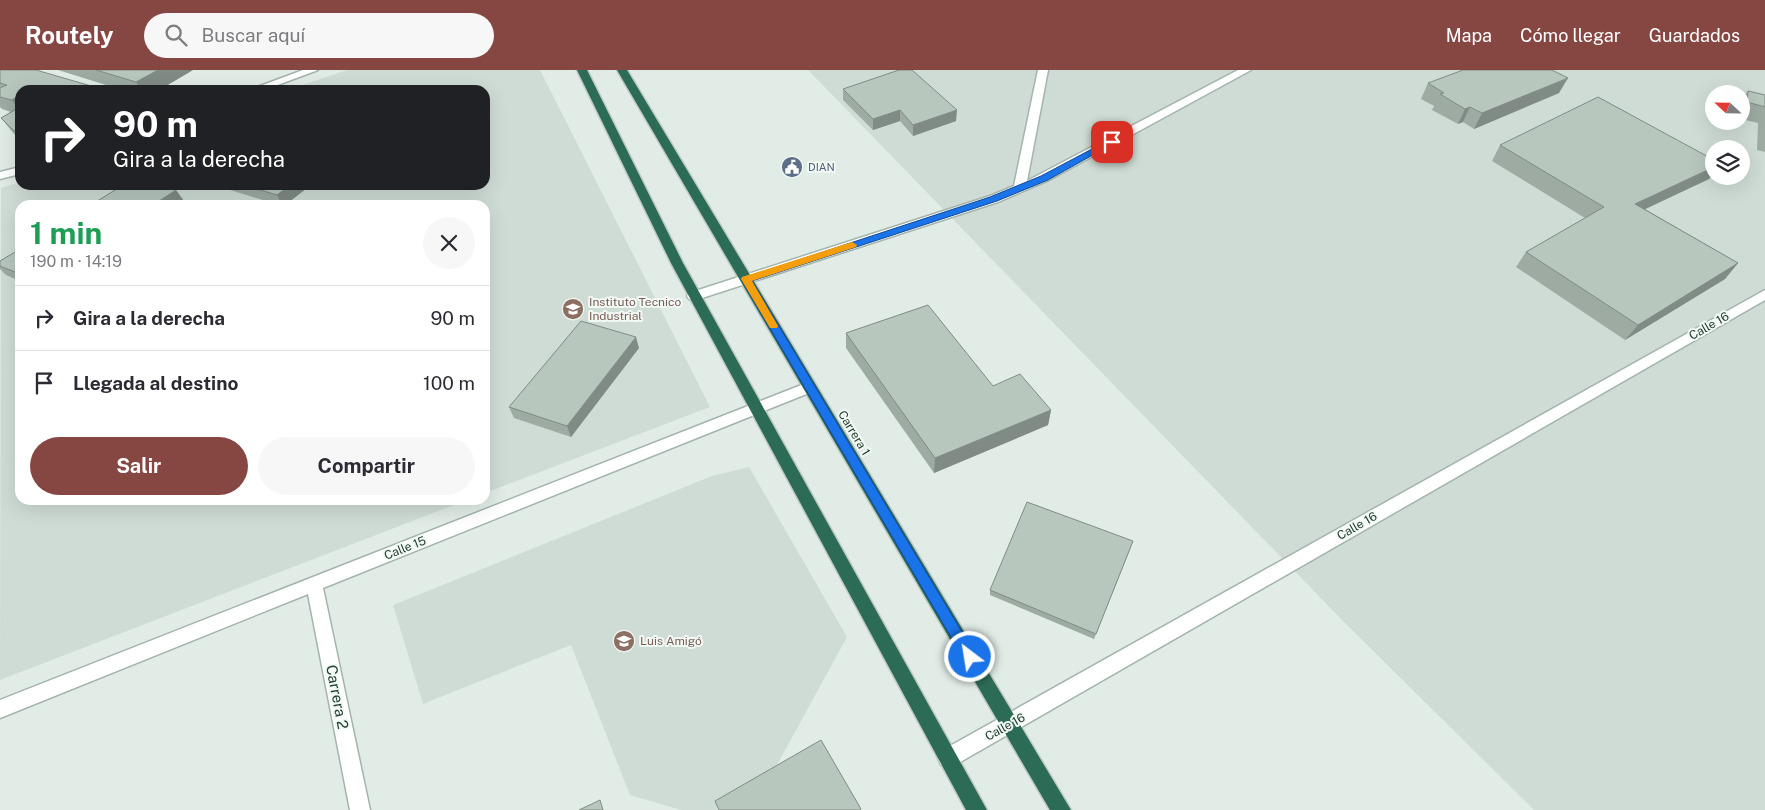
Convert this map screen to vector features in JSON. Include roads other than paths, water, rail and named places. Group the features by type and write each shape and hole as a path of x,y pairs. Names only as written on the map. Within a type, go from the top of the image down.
{"highway":[{"path":"582,70 694,296 977,810"},
{"name":"Carrera 1","path":"622,70 1061,810"}],"street":[{"path":"269,85 313,70"},
{"path":"1020,188 1043,70"},
{"path":"694,296 994,199 1045,178 1246,70"},
{"path":"0,176 15,172"},
{"name":"Calle 16","path":"948,758 1765,294"},
{"name":"Calle 15","path":"0,709 810,387"},
{"name":"Carrera 2","path":"314,584 360,810"}],"place":[{"name":"DIAN","path":"792,167"},
{"name":"Instituto Tecnico Industrial","path":"573,309"},
{"name":"Luis Amigó","path":"624,641"}]}
